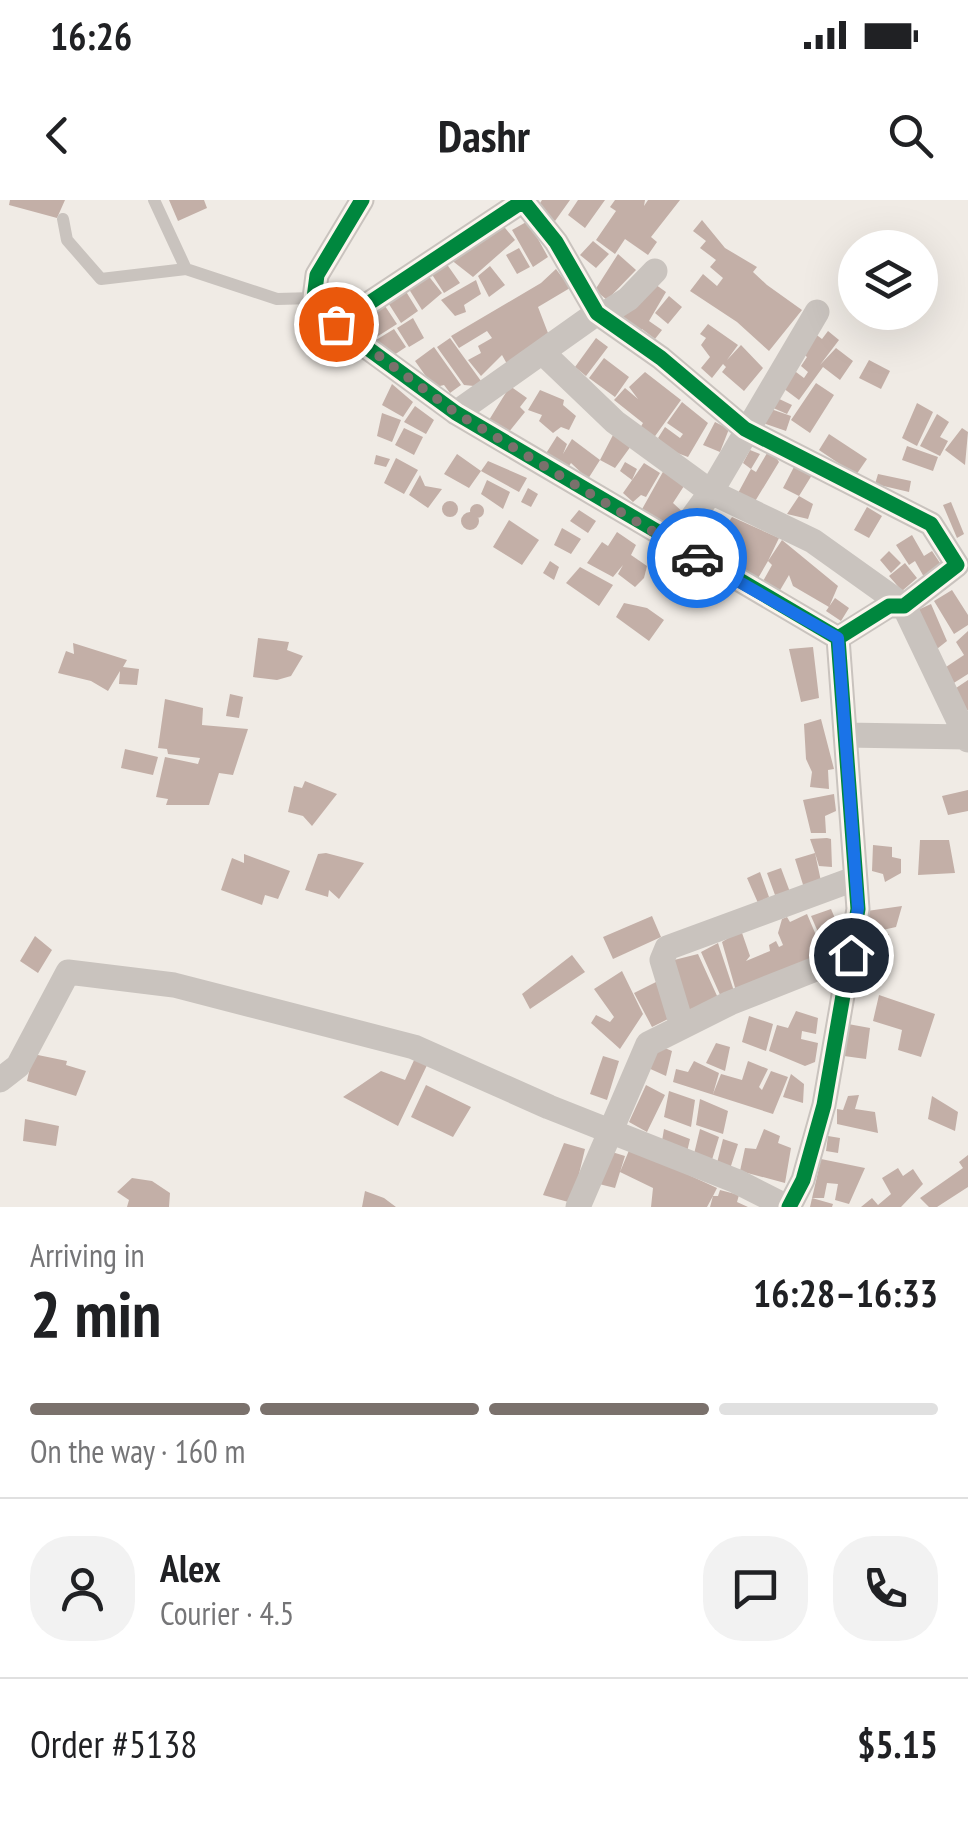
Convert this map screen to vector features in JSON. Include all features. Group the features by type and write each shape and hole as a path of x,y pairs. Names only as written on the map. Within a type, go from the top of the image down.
{"street":[{"path":"362,200 317,275 314,298 336,324 456,413 838,638"},
{"path":"336,324 524,201 556,242 599,315 661,358 745,429 931,524 962,574 904,606 888,606 838,638"},
{"path":"456,413 542,352 628,300 655,272"},
{"path":"673,544 711,492 817,312"},
{"path":"542,352 615,422 711,492 813,541 904,606 967,738 845,735"},
{"path":"0,1080 18,1066 68,972 174,985 414,1047 788,1207 803,1180 824,1105 858,908 838,638"},
{"path":"682,1026 662,960 667,948 854,879"},
{"path":"578,1207 648,1044 851,955"}],"lane":[{"path":"154,200 186,269"},
{"path":"63,219 66,240 100,279 186,269 277,299 314,298"}],"building":[{"path":"10,200 65,200 57,218 9,205"},
{"path":"169,200 204,200 207,208 178,221"},
{"path":"542,200 570,200 555,221 537,208"},
{"path":"578,200 605,200 585,228 568,215"},
{"path":"615,200 645,200 644,206 648,200 680,200 651,237 657,242 648,255 625,239 615,254 596,240 616,211 610,207"},
{"path":"702,220 725,248 757,267 753,272 802,310 769,351 737,322 690,291 703,274 717,286 723,278 710,267 716,260 700,248 706,241 693,231"},
{"path":"528,221 548,257 533,267 512,230"},
{"path":"501,223 515,240 473,277 450,259"},
{"path":"593,241 609,254 596,268 580,255"},
{"path":"519,248 530,267 517,274 506,255"},
{"path":"618,254 636,270 607,300 595,290"},
{"path":"446,263 460,283 444,293 431,273"},
{"path":"490,266 505,285 489,297 478,276"},
{"path":"556,269 570,288 538,307 548,333 507,364 502,355 481,376 468,360 481,353 478,346 492,338 487,331 459,348 451,336 541,283"},
{"path":"427,274 442,293 422,310 407,286"},
{"path":"476,280 481,294 464,305 466,312 455,316 441,300"},
{"path":"652,282 666,292 649,321 662,330 655,339 642,329 638,334 619,318"},
{"path":"405,290 418,311 401,323 387,301"},
{"path":"669,296 682,307 668,324 655,313"},
{"path":"383,303 397,324 375,338 361,317"},
{"path":"413,318 424,338 409,347 397,328"},
{"path":"708,324 738,345 727,360 741,345 763,368 744,391 722,372 726,367 723,364 712,378 701,368 710,357 701,345 706,338 700,334"},
{"path":"394,329 406,347 391,357 376,340"},
{"path":"828,331 839,340 820,365 836,348 853,361 840,380 823,367 799,400 779,385 792,369 804,378 808,372 801,366 807,357 800,351 814,333 822,339"},
{"path":"450,338 481,381 474,386 464,385 437,347"},
{"path":"596,338 608,347 586,376 575,367"},
{"path":"434,347 461,385 450,393 444,385 436,387 430,382 415,361"},
{"path":"604,358 629,377 615,397 589,378"},
{"path":"869,360 890,371 881,389 859,378"},
{"path":"645,372 681,400 653,439 640,428 643,423 614,400 625,388 638,399 629,387"},
{"path":"816,383 834,395 810,433 791,420"},
{"path":"392,384 413,402 403,417 382,405"},
{"path":"510,386 527,398 520,407 525,412 508,433 489,420"},
{"path":"540,390 564,400 563,405 576,416 569,430 561,427 553,433 539,421 542,415 528,410"},
{"path":"775,397 792,405 787,414 771,407"},
{"path":"682,402 708,423 688,457 672,451 658,438 665,427 680,438 683,434 667,423"},
{"path":"917,403 933,412 917,446 902,438"},
{"path":"415,406 434,420 426,434 404,422"},
{"path":"768,408 791,416 786,431 763,423"},
{"path":"382,413 401,420 392,442 377,436"},
{"path":"937,414 949,422 940,437 948,441 940,456 920,446"},
{"path":"715,422 729,429 720,452 703,445"},
{"path":"404,428 423,437 414,455 395,445"},
{"path":"962,428 968,432 965,465 945,450"},
{"path":"829,434 867,459 856,475 819,450"},
{"path":"613,435 631,446 615,468 600,460"},
{"path":"557,436 567,444 563,454 572,439 600,460 588,479 571,463 567,469 545,455"},
{"path":"907,446 938,457 933,471 902,460"},
{"path":"770,448 779,462 754,503 737,495 751,469 756,472"},
{"path":"750,450 760,454 751,469 743,463"},
{"path":"457,454 481,471 469,488 444,474"},
{"path":"376,455 390,459 386,467 374,464"},
{"path":"396,458 418,470 404,494 384,483"},
{"path":"488,461 527,478 519,492 481,471"},
{"path":"625,462 637,469 632,480 620,471"},
{"path":"644,463 660,473 646,497 641,495 633,502 623,493"},
{"path":"795,465 812,475 799,496 783,488"},
{"path":"664,470 684,486 673,503 686,515 672,533 641,511"},
{"path":"878,474 911,481 909,492 875,484"},
{"path":"420,475 425,486 442,489 428,508 409,495"},
{"path":"487,480 510,492 503,509 481,494"},
{"path":"528,488 538,494 531,507 521,502"},
{"path":"799,496 813,504 808,519 787,514"},
{"path":"450,501 458,509 450,517 442,509"},
{"path":"951,502 964,534 957,538 943,505"},
{"path":"477,504 484,511 477,518 470,511"},
{"path":"867,507 882,516 869,538 854,530"},
{"path":"579,510 596,521 588,533 570,521"},
{"path":"470,512 479,521 470,530 461,521"},
{"path":"715,515 725,517 722,530 711,528"},
{"path":"732,517 779,538 757,580 691,543 702,523 721,534"},
{"path":"509,520 539,540 522,565 493,547"},
{"path":"562,528 581,539 571,554 554,545"},
{"path":"617,532 636,545 631,555 647,566 644,578 635,587 618,574 623,565 613,577 587,563 602,542 608,546"},
{"path":"912,535 924,556 932,551 942,566 924,577 915,561 909,565 896,545"},
{"path":"782,540 838,586 829,607 793,586 789,575 779,592 762,583 772,565 768,561"},
{"path":"889,551 901,563 891,573 880,560"},
{"path":"661,556 685,568 677,589 649,572"},
{"path":"550,561 559,567 554,580 543,573"},
{"path":"905,563 917,578 902,591 889,576"},
{"path":"580,567 613,585 599,606 566,583"},
{"path":"952,590 968,615 968,625 954,634 934,601"},
{"path":"835,598 849,608 841,621 826,611"},
{"path":"624,603 647,608 664,620 649,641 616,617"},
{"path":"931,604 947,641 928,656 909,614"},
{"path":"968,631 968,674 949,686 940,671 964,655 956,642"},
{"path":"258,638 289,642 287,650 303,656 291,676 277,680 253,677"},
{"path":"73,643 127,660 123,667 139,669 137,685 119,684 120,671 108,691 91,681 58,673 66,651 74,654"},
{"path":"813,647 819,698 801,702 789,649"},
{"path":"968,680 968,710 963,712 950,692"},
{"path":"230,694 243,697 239,718 226,716"},
{"path":"165,699 203,708 202,725 248,729 233,775 219,773 209,805 166,805 168,799 156,797 165,757 198,764 200,758 168,754 167,749 158,748"},
{"path":"821,719 834,769 828,770 829,789 810,787 812,772 806,759 804,724"},
{"path":"125,749 158,757 153,775 121,768"},
{"path":"305,781 337,794 312,826 303,816 288,812 294,786 302,788"},
{"path":"968,790 968,811 948,815 942,796"},
{"path":"834,794 836,811 825,816 826,833 811,833 803,800"},
{"path":"810,839 831,839 832,867 819,866"},
{"path":"920,840 949,840 955,873 918,875"},
{"path":"873,845 892,847 892,857 901,859 901,873 885,882 883,874 872,871"},
{"path":"815,853 822,886 805,891 795,859"},
{"path":"244,854 290,871 278,899 265,895 262,905 221,890 232,858 244,863"},
{"path":"318,854 364,863 339,899 329,890 328,897 305,890"},
{"path":"781,868 790,892 775,895 767,873"},
{"path":"760,872 769,897 758,903 747,878"},
{"path":"902,906 896,927 869,933 867,911"},
{"path":"831,909 837,923 827,927 833,943 825,948 811,916"},
{"path":"807,914 824,954 736,991 722,942 741,930 750,956 746,961 770,951 769,945 776,941 779,947 783,945 778,933 782,919 787,917 790,922"},
{"path":"652,916 661,937 613,959 603,937"},
{"path":"869,933 889,934 884,967 879,966 876,982 858,983"},
{"path":"35,936 52,950 38,973 20,961"},
{"path":"718,943 734,991 721,997 701,952"},
{"path":"698,954 718,998 684,1012 670,961"},
{"path":"572,955 585,972 530,1009 522,994"},
{"path":"622,971 643,1014 620,1049 591,1023 596,1015 610,1022 614,1017 594,989"},
{"path":"656,982 674,1016 652,1027 634,993"},
{"path":"879,995 935,1014 921,1057 898,1050 902,1030 873,1021"},
{"path":"796,1011 818,1018 816,1034 802,1031 801,1039 818,1043 815,1062 805,1066 769,1051 777,1025 788,1028"},
{"path":"749,1016 773,1024 766,1051 742,1042"},
{"path":"848,1024 870,1028 866,1059 844,1056"},
{"path":"716,1043 730,1047 725,1071 706,1063"},
{"path":"660,1046 672,1051 666,1076 646,1067"},
{"path":"33,1054 67,1061 66,1065 86,1071 76,1096 27,1081"},
{"path":"603,1056 619,1061 607,1100 590,1094"},
{"path":"415,1058 429,1061 398,1126 343,1097 381,1071 405,1080"},
{"path":"694,1061 719,1073 713,1094 721,1074 742,1080 748,1061 768,1069 759,1087 762,1090 771,1071 788,1077 773,1114 673,1082 676,1069 688,1072"},
{"path":"791,1074 804,1084 803,1103 783,1097"},
{"path":"426,1085 471,1107 453,1137 411,1117"},
{"path":"646,1085 665,1095 647,1132 629,1122"},
{"path":"669,1091 695,1100 691,1127 664,1117"},
{"path":"859,1095 855,1109 875,1112 878,1133 837,1124 837,1109 843,1110 848,1096"},
{"path":"932,1096 958,1112 955,1131 928,1119"},
{"path":"700,1099 728,1111 723,1134 696,1125"},
{"path":"25,1119 59,1126 56,1146 23,1141"},
{"path":"664,1129 690,1139 687,1152 662,1141"},
{"path":"700,1129 719,1137 711,1163 694,1154"},
{"path":"764,1129 780,1136 778,1143 791,1148 785,1183 740,1171 745,1148 756,1149"},
{"path":"828,1136 840,1138 838,1153 826,1151"},
{"path":"723,1139 738,1144 730,1169 717,1163"},
{"path":"564,1143 585,1149 572,1203 543,1195"},
{"path":"630,1148 717,1188 707,1207 651,1207 653,1188 620,1172"},
{"path":"612,1152 625,1156 615,1188 599,1184"},
{"path":"968,1155 968,1187 937,1207 929,1207 920,1198 963,1168 959,1162"},
{"path":"821,1159 865,1168 849,1204 835,1200 838,1184 827,1183 824,1198 812,1198"},
{"path":"898,1168 903,1176 913,1169 923,1184 901,1207 861,1207 872,1198 878,1205 891,1194 882,1178"},
{"path":"132,1178 152,1181 170,1193 169,1207 127,1207 129,1200 117,1192"},
{"path":"720,1190 739,1195 737,1202 748,1207 710,1207 713,1196 718,1196"},
{"path":"365,1191 384,1198 396,1207 362,1207"},
{"path":"812,1198 833,1204 832,1207 810,1207"}],"cycle path":[{"path":"362,200 317,275 314,298 336,325 456,413 838,638 858,909 824,1105 803,1180 789,1207"},
{"path":"336,325 523,201 556,242 597,313 661,358 745,429 931,524 957,565 904,606 889,606 838,638"}],"way so far":[{"path":"336,324 456,413 697,558"}],"route":[{"path":"697,558 838,638 858,908 851,955"}]}
